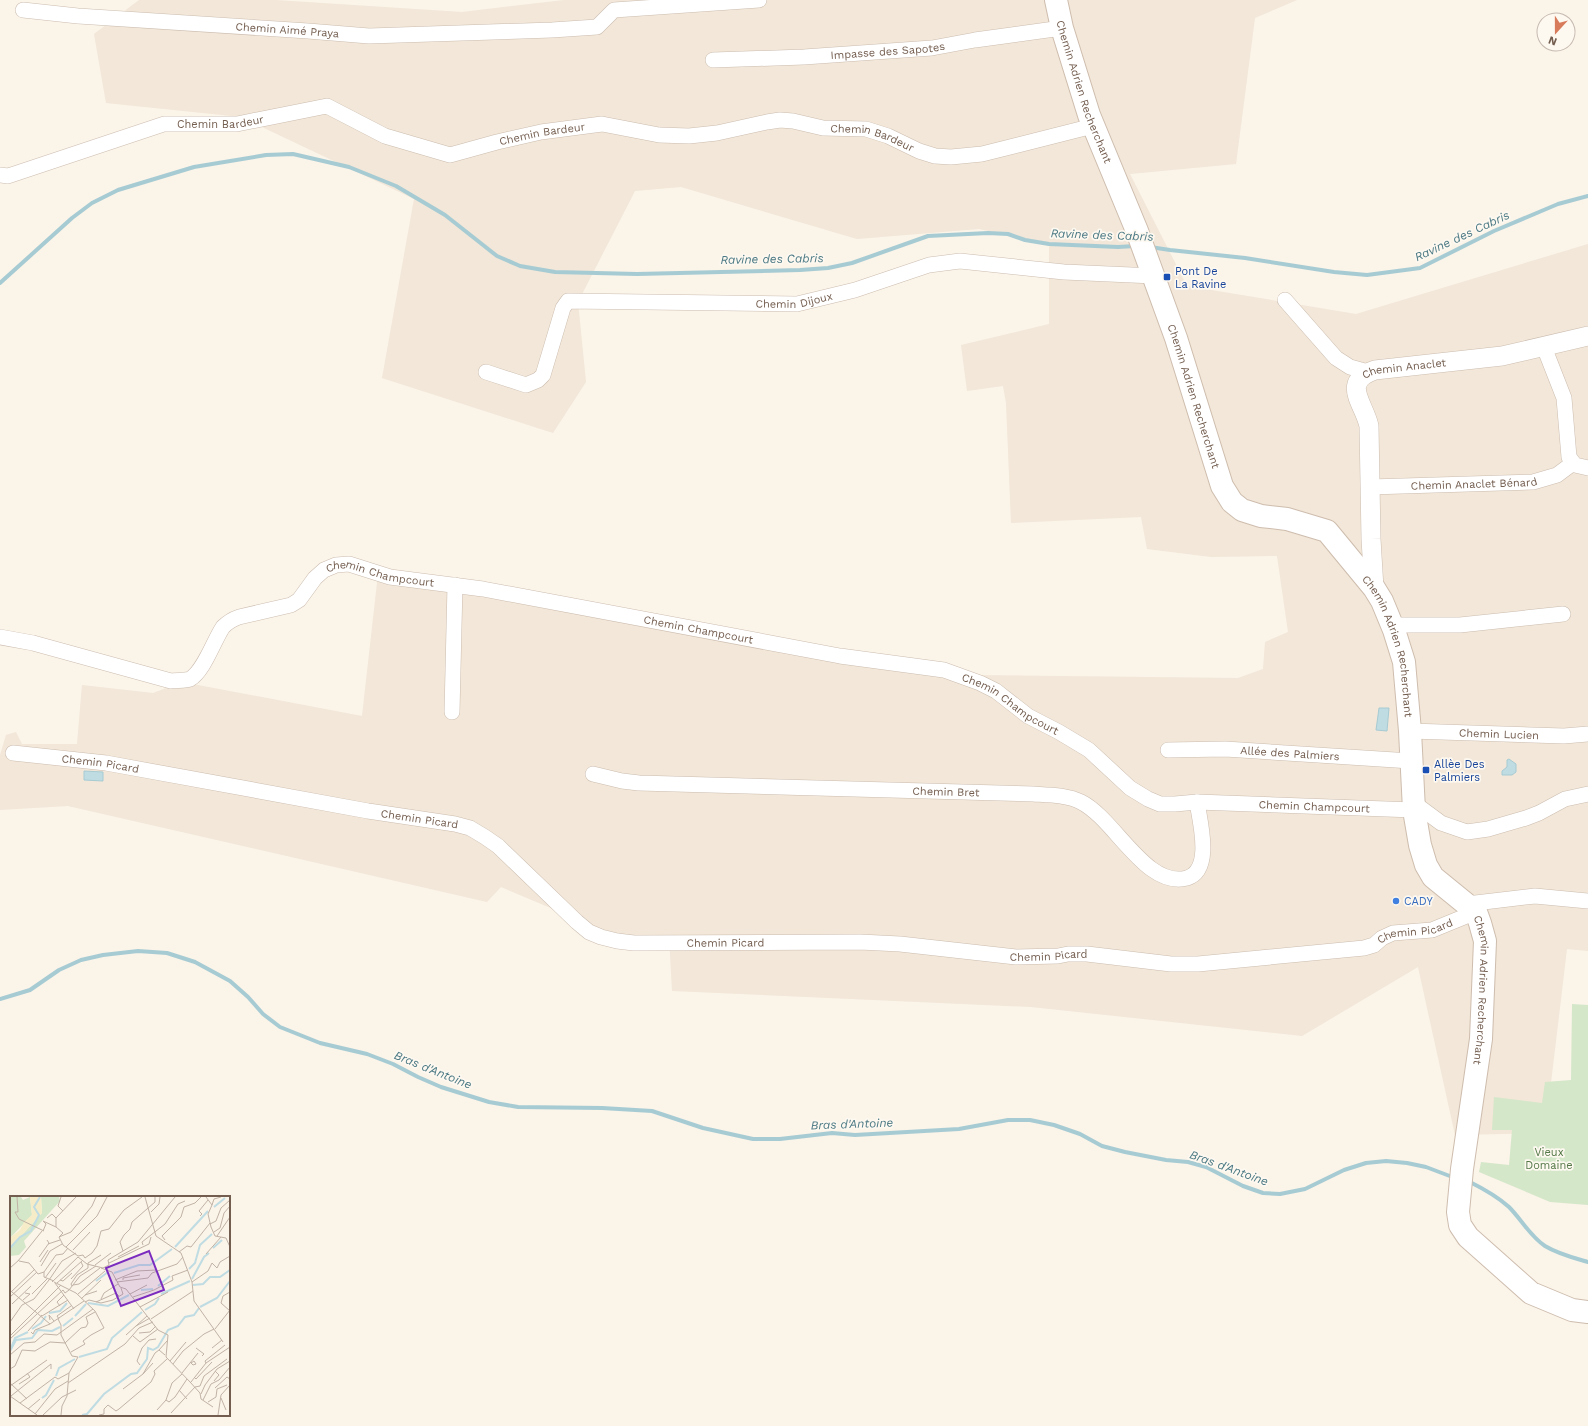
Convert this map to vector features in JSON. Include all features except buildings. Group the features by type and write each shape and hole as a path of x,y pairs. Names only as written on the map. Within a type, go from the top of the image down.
{"main road":[{"name":"Chemin Adrien Recherchant","path":"1056,0 1062,28 1093,126 1152,271 1176,338 1222,486 1232,502 1242,510 1251,513 1288,519 1327,532 1374,588 1382,601 1392,625 1404,662 1410,731 1414,807 1420,845 1426,865 1433,877 1471,908 1482,927 1485,941 1481,1031 1462,1169 1458,1212 1460,1225 1468,1237 1532,1293 1572,1310 1588,1312"}],"street":[{"name":"Chemin Aimé Praya","path":"23,10 85,16 369,36 552,30 597,27 614,10 664,3 759,0"},
{"name":"Impasse des Sapotes","path":"713,60 804,57 932,48 975,40 1062,28"},
{"name":"Chemin Bardeur","path":"0,175 8,176 164,124 237,124 327,106 385,136 450,155 497,142 542,132 602,124 659,135 689,136 717,133 780,120 793,120 823,128 866,129 888,136 919,151 935,156 951,157 982,154 1093,126"},
{"name":"Chemin Dijoux","path":"486,372 526,385 538,380 543,375 562,308 568,301 797,304 855,290 929,265 960,261 1064,272 1152,271"},
{"path":"1285,300 1336,358 1350,367 1368,372"},
{"name":"Chemin Anaclet","path":"1374,588 1368,426 1367,417 1357,398 1356,391 1361,378 1368,372 1376,370 1502,356 1588,336"},
{"path":"1544,347 1564,398 1567,448 1569,457 1573,463 1580,467 1588,468"},
{"name":"Chemin Anaclet Bénard","path":"1370,487 1533,482 1556,475 1573,463"},
{"name":"Chemin Champcourt","path":"0,637 33,643 171,681 189,680 196,673 224,627 231,621 238,616 291,605 299,600 315,578 324,570 336,565 349,564 390,577 490,590 840,656 944,670 975,680 996,691 1028,716 1089,750 1130,788 1148,799 1160,804 1197,802 1414,807"},
{"path":"452,712 455,585"},
{"path":"1392,625 1460,625 1563,614"},
{"name":"Chemin Lucien","path":"1410,731 1564,736 1588,734"},
{"name":"Allée des Palmiers","path":"1168,750 1224,749 1411,761"},
{"name":"Chemin Picard","path":"13,753 106,763 368,811 455,824 470,828 485,836 498,846 589,932 617,941 670,944 803,941 860,942 908,944 1016,957 1087,954 1171,964 1198,964 1364,948 1374,945 1382,938 1393,933 1432,930 1471,908 1535,896 1588,902"},
{"name":"Chemin Bret","path":"593,774 622,781 639,783 1062,796 1082,802 1093,810 1103,818 1143,864 1162,875 1172,878 1185,878 1192,876 1197,871 1202,861 1204,850 1197,802"},
{"path":"1414,807 1441,823 1467,832 1488,829 1526,818 1565,799 1588,794"}],"shaded area":[{"path":"139,0 276,0 462,12 564,0 1297,0 1255,18 1236,164 1130,174 1187,286 1356,314 1588,244 1588,951 1567,949 1545,1133 1455,1135 1418,967 1302,1036 1031,1007 672,991 669,936 621,936 593,926 501,887 487,902 68,806 0,810 0,755 6,735 16,732 22,744 77,744 82,685 153,693 182,682 362,716 378,574 970,675 1238,678 1263,669 1265,642 1288,632 1277,556 1211,557 1147,549 1141,517 1011,523 1006,403 1003,386 967,391 961,345 1049,324 1049,244 979,229 857,239 681,187 635,191 578,302 586,382 553,433 382,378 414,199 241,117 106,103 94,34"}],"green space":[{"name":"Vieux Domaine","path":"1572,1004 1588,1005 1588,1205 1550,1202 1479,1172 1481,1162 1509,1165 1512,1130 1492,1130 1494,1097 1542,1103 1545,1082 1571,1080"}],"water":[{"path":"1379,708 1389,708 1387,731 1376,730"},
{"path":"1509,759 1516,764 1516,772 1512,775 1502,775 1502,771 1507,767 1507,760"},
{"path":"84,771 103,772 103,781 84,780"}],"waterway":[{"name":"Ravine des Cabris","path":"0,283 72,218 92,203 118,190 194,167 266,155 293,154 349,167 396,186 445,215 497,256 520,266 555,272 637,274 828,268 852,263 928,236 988,233 1008,234 1025,240 1049,244 1118,247 1135,246"},
{"name":"Ravine des Cabris","path":"1150,247 1245,258 1334,272 1367,275 1420,268 1494,231 1558,204 1588,196"},
{"name":"Bras d'Antoine","path":"0,999 30,990 59,970 81,960 103,955 138,951 167,953 195,962 230,981 248,997 263,1014 280,1027 320,1043 367,1054 393,1064 441,1087 489,1102 518,1107 602,1108 652,1111 703,1128 753,1139 780,1139 832,1133 855,1135 959,1129 1008,1120 1030,1120 1054,1125 1080,1134 1102,1146 1166,1160 1188,1162 1206,1167 1243,1186 1263,1193 1280,1194 1305,1189 1344,1170 1366,1163 1386,1161 1426,1167 1455,1178"},
{"name":"Bras d'Antoine","path":"1468,1181 1489,1192 1509,1207 1530,1232 1545,1246 1561,1254 1588,1262"}],"place":[{"name":"Pont De La Ravine","path":"1167,277"},
{"name":"Allèe Des Palmiers","path":"1426,770"},
{"name":"CADY","path":"1396,901"}]}
